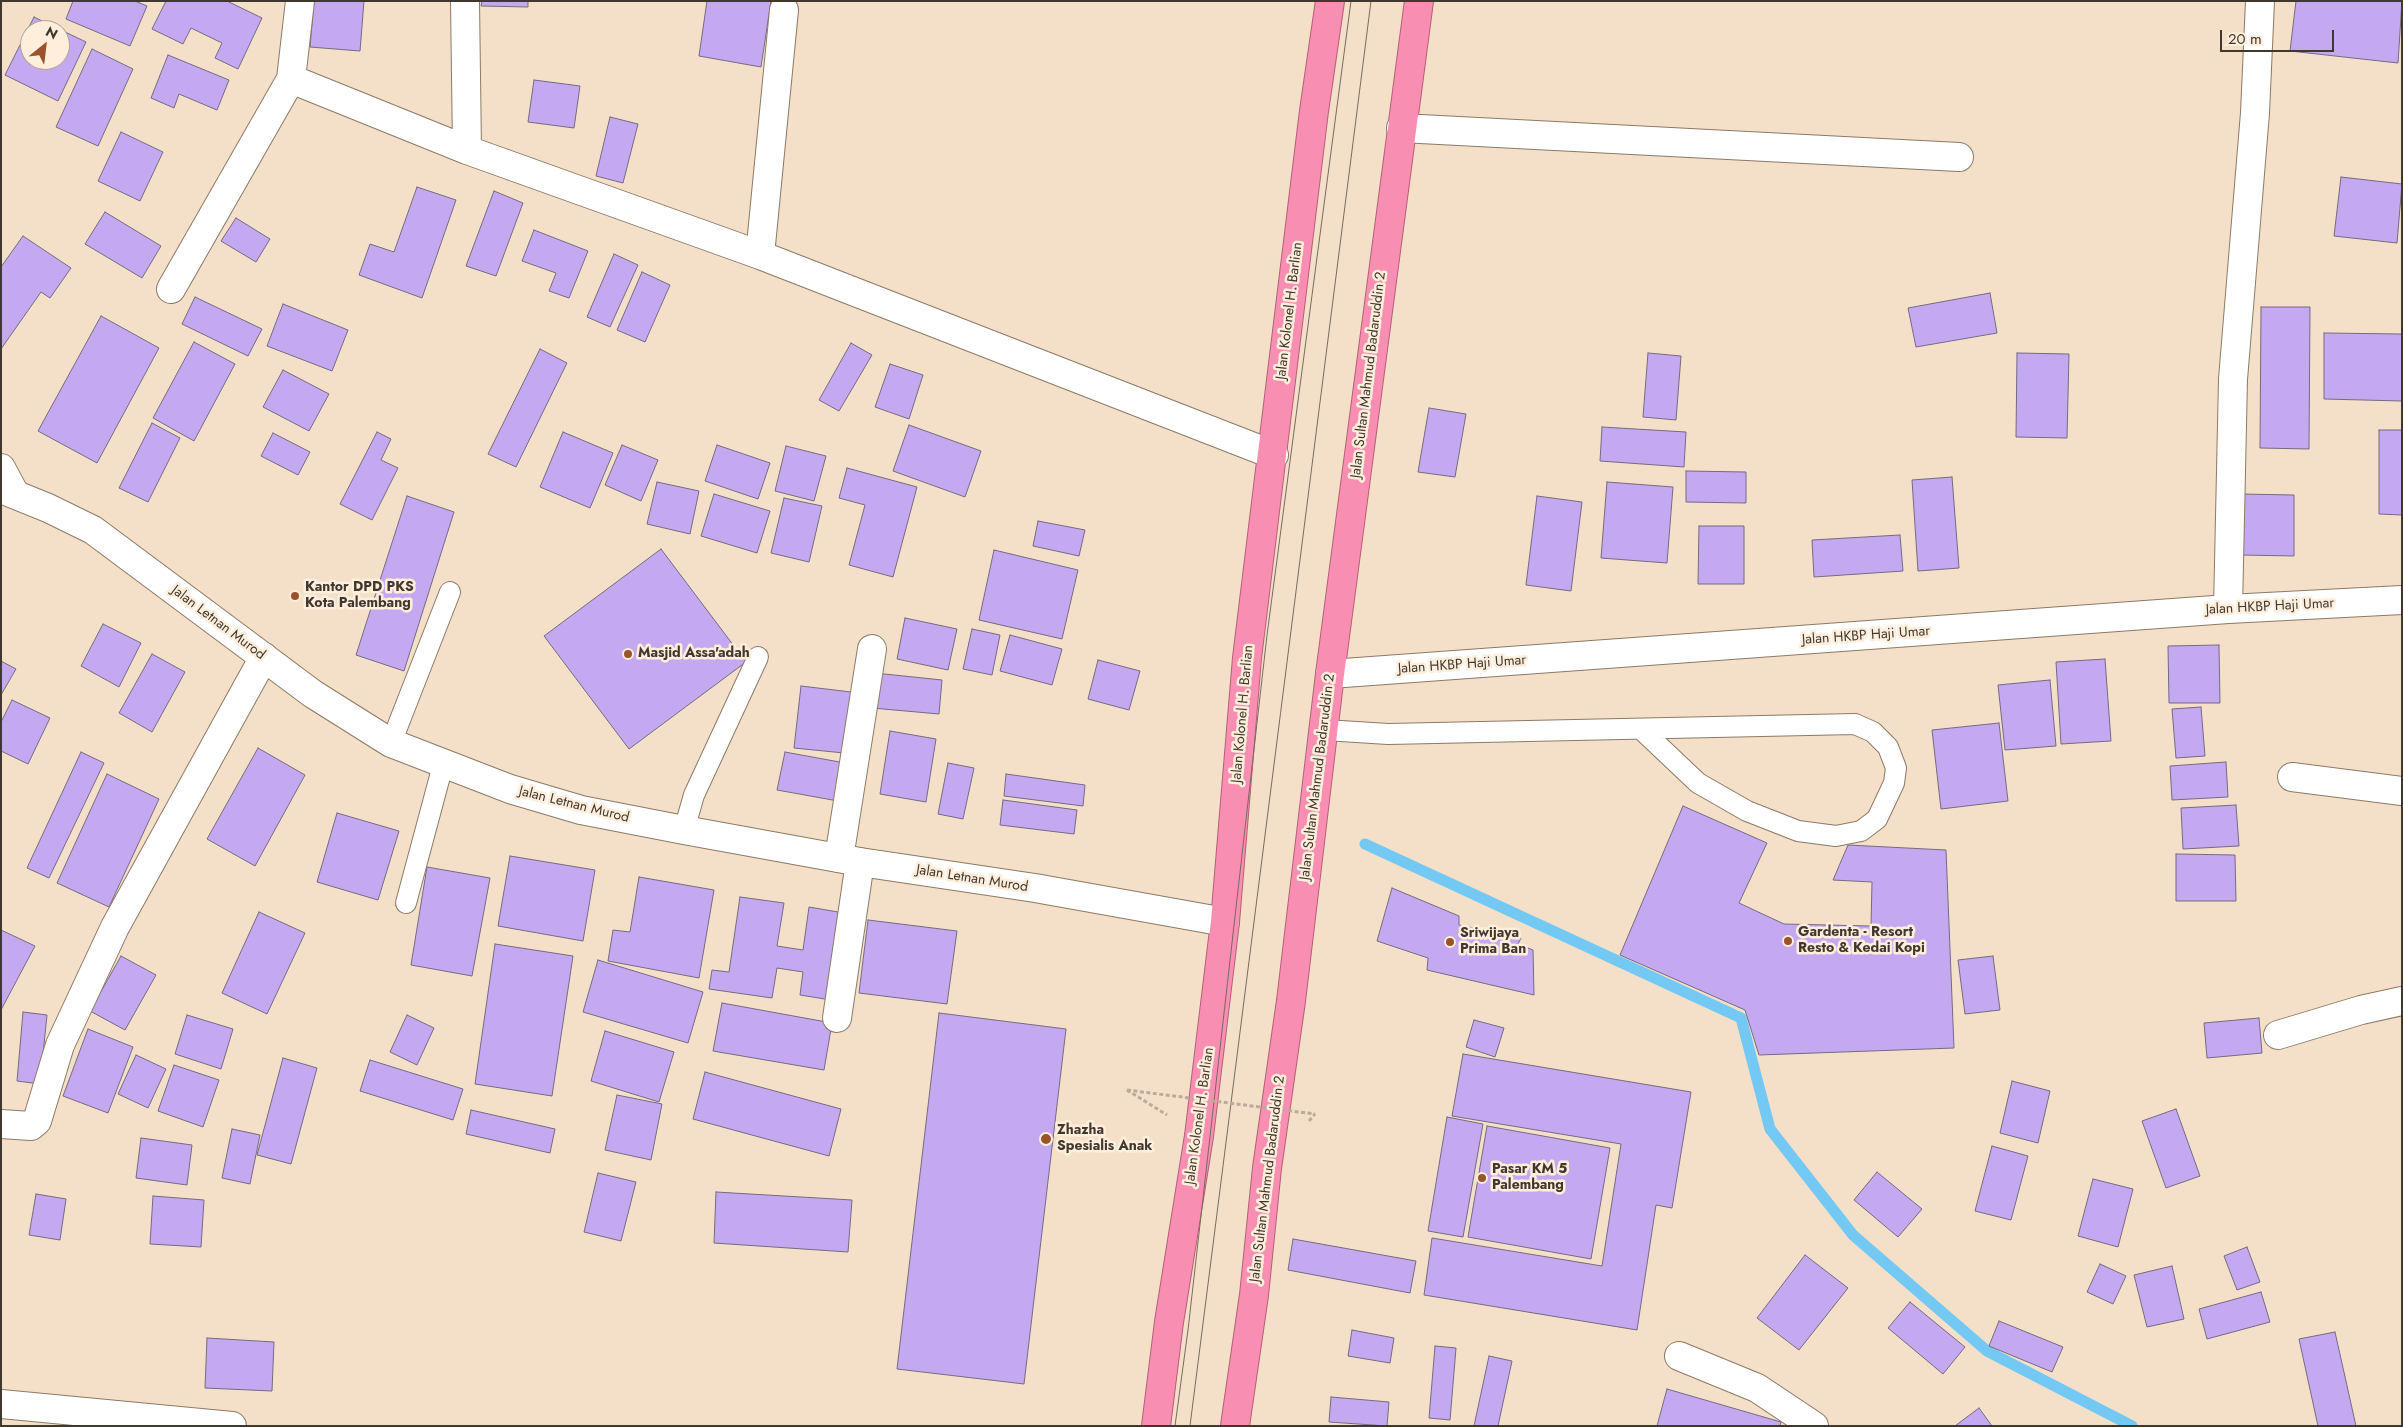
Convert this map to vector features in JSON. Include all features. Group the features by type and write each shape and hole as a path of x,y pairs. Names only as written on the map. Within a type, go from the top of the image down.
{"highway":[{"name":"Jalan Kolonel H. Barlian","path":"1156,1426 1169,1322 1199,1136 1225,922 1248,658 1314,111 1330,1"},
{"path":"1401,128 1419,1"},
{"name":"Jalan Sultan Mahmud Badaruddin 2","path":"1235,1426 1401,128"}],"street":[{"path":"171,290 291,79 300,1"},
{"path":"465,1 467,150"},
{"path":"2228,609 2233,379 2255,113 2260,1"},
{"path":"760,255 784,10"},
{"path":"291,79 467,150 760,255 1274,455"},
{"path":"1401,128 1959,157"},
{"path":"1,468 8,491"},
{"name":"Jalan Letnan Murod","path":"8,491 93,530 313,694 391,743 443,765 510,789 581,810 684,830 850,860 1035,888 1225,922"},
{"name":"Jalan HKBP Haji Umar","path":"1330,674 2228,609 2402,600"},
{"path":"837,1018 850,860 872,649"},
{"path":"1,1124 31,1126 37,1121 60,1045 114,927 264,657"},
{"path":"2292,777 2402,791"},
{"path":"2278,1035 2361,1010 2402,1001"},
{"path":"1679,1356 1757,1388 1814,1426"},
{"path":"1,1404 169,1422 232,1426"}],"lane":[{"path":"391,743 450,592"},
{"path":"684,830 694,795 758,657"},
{"path":"1325,730 1388,734 1855,724 1873,732 1888,747 1896,768 1894,782 1877,819 1861,831 1836,836 1798,831 1747,811 1698,783 1642,730"},
{"path":"406,902 443,765"}],"path":[{"path":"1199,1136 1127,1090 1315,1114"}],"building":[{"path":"73,1 135,1 147,6 130,46 66,19"},
{"path":"166,1 227,1 262,18 238,69 215,58 222,43 191,28 183,44 152,29"},
{"path":"314,1 364,1 360,51 310,47"},
{"path":"482,1 528,1 528,7 481,6"},
{"path":"707,1 771,1 761,67 699,56"},
{"path":"2296,1 2402,1 2398,63 2290,51"},
{"path":"70,34 86,42 58,101 5,75 20,45 20,70 70,70"},
{"path":"92,49 133,69 98,146 56,127"},
{"path":"168,55 229,80 217,110 179,94 174,108 151,98"},
{"path":"534,80 580,86 574,128 528,122"},
{"path":"610,117 638,124 623,183 596,176"},
{"path":"121,132 163,152 140,201 98,181"},
{"path":"2341,177 2402,184 2397,243 2334,236"},
{"path":"417,187 456,200 422,298 359,275 370,244 394,252"},
{"path":"494,191 523,203 496,276 466,266"},
{"path":"105,212 161,246 142,278 85,244"},
{"path":"236,218 270,239 256,262 221,241"},
{"path":"534,230 588,251 569,298 549,291 556,273 522,261"},
{"path":"23,236 71,268 50,298 41,292 1,349 1,267"},
{"path":"614,254 638,265 610,327 587,317"},
{"path":"642,272 670,285 645,342 617,330"},
{"path":"1990,293 1997,333 1916,347 1908,308"},
{"path":"195,297 262,329 248,356 182,324"},
{"path":"283,304 348,330 332,371 267,346"},
{"path":"2261,307 2310,307 2309,449 2260,448"},
{"path":"101,316 159,348 97,463 38,431"},
{"path":"2324,333 2402,334 2402,401 2324,399"},
{"path":"194,342 235,364 194,441 153,418"},
{"path":"851,343 872,355 839,411 819,400"},
{"path":"540,349 567,363 516,467 488,454"},
{"path":"1648,353 1681,356 1676,420 1643,417"},
{"path":"2017,353 2069,354 2067,438 2016,437"},
{"path":"890,364 923,375 909,419 875,407"},
{"path":"283,370 329,394 309,431 263,407"},
{"path":"1429,408 1466,414 1455,477 1418,472"},
{"path":"152,423 180,438 148,502 119,488"},
{"path":"909,425 981,451 965,497 893,471"},
{"path":"1602,427 1686,432 1684,467 1600,461"},
{"path":"2379,430 2402,430 2402,515 2379,514"},
{"path":"377,432 391,439 381,460 398,468 372,520 340,504"},
{"path":"563,432 613,453 590,508 540,487"},
{"path":"273,433 310,452 298,475 261,456"},
{"path":"622,445 658,460 641,501 605,485"},
{"path":"717,445 770,463 758,499 705,481"},
{"path":"786,446 826,456 814,501 775,491"},
{"path":"847,468 917,487 893,577 849,565 865,505 839,498"},
{"path":"1686,471 1746,472 1746,503 1686,502"},
{"path":"1952,477 1959,568 1918,571 1912,480"},
{"path":"657,482 699,491 690,534 647,524"},
{"path":"1607,482 1673,487 1667,563 1601,558"},
{"path":"714,494 770,511 757,553 701,536"},
{"path":"2241,494 2294,495 2294,556 2241,555"},
{"path":"407,496 454,512 404,671 356,655"},
{"path":"1537,496 1582,502 1571,591 1526,585"},
{"path":"784,498 822,506 809,562 771,553"},
{"path":"1038,521 1085,530 1079,556 1033,546"},
{"path":"1699,526 1744,526 1744,584 1698,584"},
{"path":"1900,535 1903,571 1814,577 1812,540"},
{"path":"661,549 746,662 629,749 544,636"},
{"path":"994,550 1078,570 1062,639 979,620"},
{"path":"905,618 957,629 948,670 897,659"},
{"path":"103,624 141,643 119,687 81,666"},
{"path":"972,629 1000,635 992,675 963,669"},
{"path":"1010,635 1062,649 1052,685 1000,671"},
{"path":"2219,645 2220,703 2169,703 2168,646"},
{"path":"152,654 185,672 152,732 119,713"},
{"path":"2105,659 2111,741 2061,744 2056,662"},
{"path":"1098,660 1140,671 1129,710 1088,699"},
{"path":"1,661 16,669 1,695"},
{"path":"875,673 942,680 939,714 872,708"},
{"path":"2050,680 2056,746 2005,750 1998,685"},
{"path":"801,686 851,692 844,753 794,748"},
{"path":"12,700 50,718 28,764 1,751 1,722"},
{"path":"2201,707 2205,756 2176,758 2172,709"},
{"path":"1999,723 2008,801 1941,809 1932,730"},
{"path":"890,731 936,739 926,802 880,794"},
{"path":"258,748 305,775 255,866 207,839"},
{"path":"81,752 104,763 49,878 27,868"},
{"path":"785,752 845,763 838,801 777,790"},
{"path":"2226,762 2228,797 2172,800 2170,766"},
{"path":"948,763 974,768 963,819 938,814"},
{"path":"107,774 159,799 109,907 57,883"},
{"path":"1006,774 1085,785 1083,806 1004,796"},
{"path":"1003,800 1077,810 1074,834 1000,825"},
{"path":"2236,805 2239,846 2183,849 2181,808"},
{"name":"Gardenta - Resort Resto & Kedai Kopi","path":"1683,806 1767,843 1739,903 1784,924 1871,926 1872,882 1833,880 1848,845 1946,850 1954,1048 1759,1055 1745,1010 1620,955"},
{"path":"337,813 399,831 378,900 317,882"},
{"path":"2176,854 2235,855 2236,901 2176,901"},
{"path":"510,856 595,870 583,941 498,926"},
{"path":"427,867 490,878 472,976 411,965"},
{"path":"639,877 714,890 699,978 608,961 613,930 630,932"},
{"name":"Sriwijaya Prima Ban","path":"1392,888 1459,916 1459,925 1521,938 1518,944 1533,950 1534,995 1427,970 1428,958 1377,941"},
{"path":"740,897 784,903 777,946 803,950 809,907 844,913 831,1000 800,995 803,972 777,968 772,998 709,989 712,970 729,972"},
{"path":"259,912 305,933 267,1014 222,993"},
{"path":"868,920 957,931 947,1004 859,993"},
{"path":"1,930 35,946 1,1010"},
{"path":"495,944 573,956 552,1096 475,1084"},
{"path":"121,956 156,975 125,1030 90,1011"},
{"path":"1993,956 2000,1010 1965,1014 1958,960"},
{"path":"598,960 703,992 688,1043 583,1012"},
{"path":"722,1003 832,1023 824,1070 713,1051"},
{"path":"23,1012 47,1015 40,1084 17,1081"},
{"path":"939,1013 1066,1029 1024,1384 897,1369"},
{"path":"187,1015 233,1029 221,1069 175,1054"},
{"path":"407,1015 434,1028 417,1065 390,1052"},
{"path":"2259,1018 2262,1053 2207,1058 2204,1023"},
{"path":"1474,1020 1504,1028 1495,1057 1466,1047"},
{"path":"88,1029 133,1047 108,1113 63,1096"},
{"path":"605,1031 674,1052 659,1102 591,1081"},
{"path":"1463,1054 1691,1092 1672,1208 1656,1205 1637,1330 1424,1295 1432,1238 1602,1266 1621,1144 1452,1116"},
{"path":"136,1055 166,1069 148,1108 118,1094"},
{"path":"283,1058 317,1068 291,1164 257,1155"},
{"path":"370,1060 463,1089 453,1120 360,1091"},
{"path":"174,1065 219,1080 203,1127 158,1111"},
{"path":"705,1072 841,1109 829,1156 693,1119"},
{"path":"2012,1081 2050,1091 2038,1143 2000,1133"},
{"path":"617,1095 662,1104 651,1160 605,1150"},
{"path":"2176,1109 2200,1176 2166,1188 2142,1121"},
{"path":"471,1110 555,1129 550,1153 466,1134"},
{"path":"1447,1117 1483,1124 1463,1237 1428,1231"},
{"path":"1487,1126 1610,1148 1591,1259 1468,1237"},
{"path":"232,1129 260,1135 250,1184 222,1178"},
{"path":"141,1138 192,1145 187,1185 136,1178"},
{"path":"1992,1146 2028,1156 2011,1220 1975,1211"},
{"path":"1877,1172 1922,1209 1898,1237 1854,1200"},
{"path":"598,1173 636,1182 621,1241 584,1232"},
{"path":"2093,1179 2133,1189 2118,1247 2078,1236"},
{"path":"716,1192 852,1200 848,1252 714,1243"},
{"path":"36,1194 66,1199 60,1240 29,1235"},
{"path":"153,1196 204,1200 201,1247 150,1244"},
{"path":"1293,1239 1416,1261 1410,1293 1288,1270"},
{"path":"2247,1247 2260,1282 2237,1290 2224,1256"},
{"path":"1805,1255 1848,1288 1799,1350 1757,1318"},
{"path":"2100,1264 2126,1276 2113,1304 2087,1292"},
{"path":"2172,1266 2184,1319 2147,1327 2134,1275"},
{"path":"2261,1292 2270,1322 2207,1339 2199,1309"},
{"path":"1910,1302 1965,1347 1943,1374 1888,1328"},
{"path":"1999,1321 2063,1347 2052,1372 1989,1346"},
{"path":"1352,1330 1394,1338 1390,1363 1348,1356"},
{"path":"2335,1332 2356,1426 2318,1426 2299,1339"},
{"path":"207,1338 274,1342 272,1391 205,1388"},
{"path":"1435,1346 1456,1348 1450,1420 1429,1418"},
{"path":"1489,1356 1512,1361 1498,1426 1474,1426"},
{"path":"1667,1389 1781,1422 1780,1426 1657,1426"},
{"path":"1331,1397 1389,1402 1387,1426 1329,1422"},
{"path":"1979,1408 1992,1426 1955,1426"}],"waterway":[{"path":"1365,844 1741,1018 1770,1129 1853,1235 1987,1351 2132,1426"}],"tram line":[{"path":"1175,1426 1188,1330 1267,635 1351,1"},
{"path":"1190,1426 1371,1"}],"place":[{"name":"Kantor DPD PKS Kota Palembang","path":"295,596"},
{"name":"Masjid Assa'adah","path":"628,654"},
{"name":"Gardenta - Resort Resto & Kedai Kopi","path":"1788,941"},
{"name":"Sriwijaya Prima Ban","path":"1450,942"},
{"name":"Zhazha Spesialis Anak","path":"1046,1139"},
{"name":"Pasar KM 5 Palembang","path":"1482,1178"}]}
